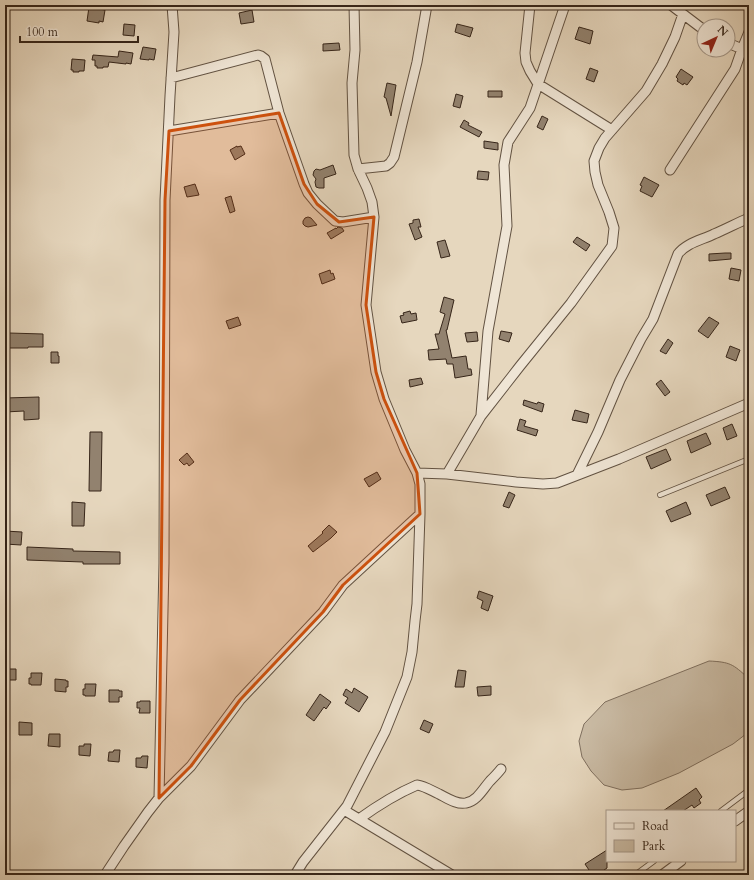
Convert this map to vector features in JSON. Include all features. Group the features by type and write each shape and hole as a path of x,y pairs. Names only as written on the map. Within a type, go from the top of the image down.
{"street":[{"path":"159,798 164,563 165,200 174,32 172,5"},
{"path":"295,875 303,862 344,810 385,732 407,677 410,664 417,604 420,484 417,473 405,450 384,399 376,372 366,305 374,217 372,202 358,169 354,155 352,83 355,50 354,5"},
{"path":"358,169 386,166 394,157 417,62 427,5"},
{"path":"530,5 525,53 526,62 538,84 612,130"},
{"path":"481,416 488,331 507,226 504,165 508,142 530,108 565,5"},
{"path":"671,5 696,24"},
{"path":"447,474 481,416 571,303 612,246 614,228 598,185 594,161 599,148 612,130 646,91 662,64 675,37 683,14"},
{"path":"670,170 735,69 749,32"},
{"path":"736,46 742,49"},
{"path":"171,78 258,55 261,56 264,59 279,113 308,193 335,221 339,222 374,217"},
{"path":"169,131 279,113"},
{"path":"577,475 598,432 620,380 641,339 654,319 678,254 686,246 749,218"},
{"path":"417,473 447,474 480,479 537,484 557,483 633,453 749,402"},
{"path":"105,875 148,812 159,798 191,766 240,700 323,612 343,585 420,514"},
{"path":"359,819 384,802 417,785 427,788 458,803 472,801 501,770"},
{"path":"344,810 452,875"},
{"path":"736,820 749,811"},
{"path":"662,875 680,862"}],"lane":[{"path":"660,495 749,459"},
{"path":"722,810 749,790"},
{"path":"635,875 653,862"}],"highlighted area":[{"path":"279,113 304,184 317,204 339,222 374,217 366,305 376,372 384,399 417,473 420,514 343,585 323,612 240,700 191,766 159,798 165,200 169,131"}],"green space":[{"path":"709,661 727,663 739,670 748,678 749,729 746,734 733,744 679,773 642,788 622,790 604,785 591,771 582,757 579,741 584,724 605,702"}],"building":[{"path":"89,7 105,10 103,22 99,21 99,23 87,21"},
{"path":"252,10 254,22 241,24 239,13"},
{"path":"124,24 135,25 134,36 123,35"},
{"path":"457,24 473,28 470,37 455,32"},
{"path":"579,27 593,31 590,44 575,39"},
{"path":"339,43 340,50 323,51 323,44"},
{"path":"143,47 156,49 154,60 140,59"},
{"path":"119,51 133,53 131,64 109,62 108,67 97,68 97,66 95,66 95,60 92,60 93,55 118,57"},
{"path":"72,59 85,60 84,71 73,72 73,70 71,70"},
{"path":"590,68 598,71 594,82 586,79"},
{"path":"681,69 693,77 687,85 684,83 683,85 677,81 678,79 676,77"},
{"path":"387,83 396,85 391,116 386,98 384,97"},
{"path":"488,91 502,91 502,97 488,97"},
{"path":"456,94 463,96 460,108 453,106"},
{"path":"542,116 548,119 543,130 537,127"},
{"path":"464,120 469,123 468,125 482,132 479,137 460,127"},
{"path":"484,141 498,143 498,150 484,148"},
{"path":"237,146 241,146 245,154 235,160 230,150"},
{"path":"333,165 336,174 324,178 324,188 316,187 316,179 313,175 314,171 316,169 320,170"},
{"path":"478,171 489,172 488,180 477,179"},
{"path":"644,177 659,185 652,197 640,191 642,186 640,185"},
{"path":"195,184 199,195 187,197 184,187"},
{"path":"231,196 235,211 230,213 225,198"},
{"path":"308,217 311,218 317,225 308,227 305,226 303,221"},
{"path":"419,219 421,227 418,227 422,237 415,240 409,224 413,223 413,220"},
{"path":"338,227 342,228 344,231 331,239 327,233"},
{"path":"577,237 590,245 586,251 573,242"},
{"path":"445,240 450,256 441,258 437,242"},
{"path":"731,253 731,259 709,261 709,254"},
{"path":"731,268 741,270 739,281 729,279"},
{"path":"330,270 335,279 322,284 319,274"},
{"path":"444,297 454,300 446,330 452,358 466,356 468,369 471,369 472,375 455,378 453,364 447,364 446,359 429,360 428,350 439,349 435,334 439,334 445,314 440,312"},
{"path":"410,311 411,314 416,313 417,320 402,323 400,316 404,315 403,313"},
{"path":"238,317 241,325 229,329 226,321"},
{"path":"709,317 719,323 708,338 698,331"},
{"path":"501,331 512,333 509,342 499,339"},
{"path":"477,332 478,341 467,342 465,333"},
{"path":"9,333 43,334 43,347 9,348"},
{"path":"668,339 673,343 666,354 660,351"},
{"path":"730,346 740,350 736,361 726,357"},
{"path":"51,352 58,352 59,363 51,363"},
{"path":"421,378 423,384 410,387 409,380"},
{"path":"661,380 670,392 665,396 656,384"},
{"path":"39,397 39,419 24,420 24,411 5,412 5,398"},
{"path":"524,400 537,404 538,402 544,404 542,412 523,405"},
{"path":"575,410 589,414 587,423 572,420"},
{"path":"520,419 526,421 524,426 538,430 536,436 517,430"},
{"path":"732,424 737,436 727,440 723,428"},
{"path":"90,432 102,432 101,491 89,491"},
{"path":"706,433 711,444 691,453 687,441"},
{"path":"666,449 671,460 651,469 646,457"},
{"path":"187,453 194,462 189,466 187,463 184,465 179,460"},
{"path":"377,472 381,479 369,487 364,479"},
{"path":"725,487 730,498 711,506 706,495"},
{"path":"509,492 515,495 509,508 503,506"},
{"path":"72,502 85,503 84,526 72,526"},
{"path":"686,502 691,514 671,522 666,511"},
{"path":"329,525 337,532 313,552 308,546 323,533 322,532"},
{"path":"5,531 22,532 21,545 5,544"},
{"path":"27,547 73,549 73,551 120,552 120,564 83,564 83,562 27,560"},
{"path":"479,591 493,596 488,611 481,608 483,601 477,598"},
{"path":"5,669 16,669 16,680 5,680"},
{"path":"458,670 466,671 464,687 455,687"},
{"path":"31,673 42,673 41,685 29,684"},
{"path":"55,679 68,681 66,692 55,691"},
{"path":"85,684 96,684 95,696 83,695"},
{"path":"491,686 491,695 478,696 477,687"},
{"path":"354,688 368,697 359,712 345,703 348,698 343,695 346,689 352,693"},
{"path":"109,690 122,691 122,697 119,697 119,702 109,702"},
{"path":"320,694 331,702 326,709 324,707 314,721 306,715"},
{"path":"150,701 150,713 139,713 140,708 137,708 137,702"},
{"path":"424,720 433,724 429,733 420,729"},
{"path":"19,722 32,723 32,735 19,735"},
{"path":"49,734 60,734 60,747 48,746"},
{"path":"84,744 91,744 90,756 79,755 79,746 84,746"},
{"path":"114,750 120,750 119,762 108,761 109,752 113,752"},
{"path":"142,756 148,756 147,768 136,767 136,758 141,758"},
{"path":"696,788 702,797 699,800 701,803 694,808 692,805 684,810 664,810"},
{"path":"606,851 607,868 597,875 594,871 591,873 585,864"}]}
